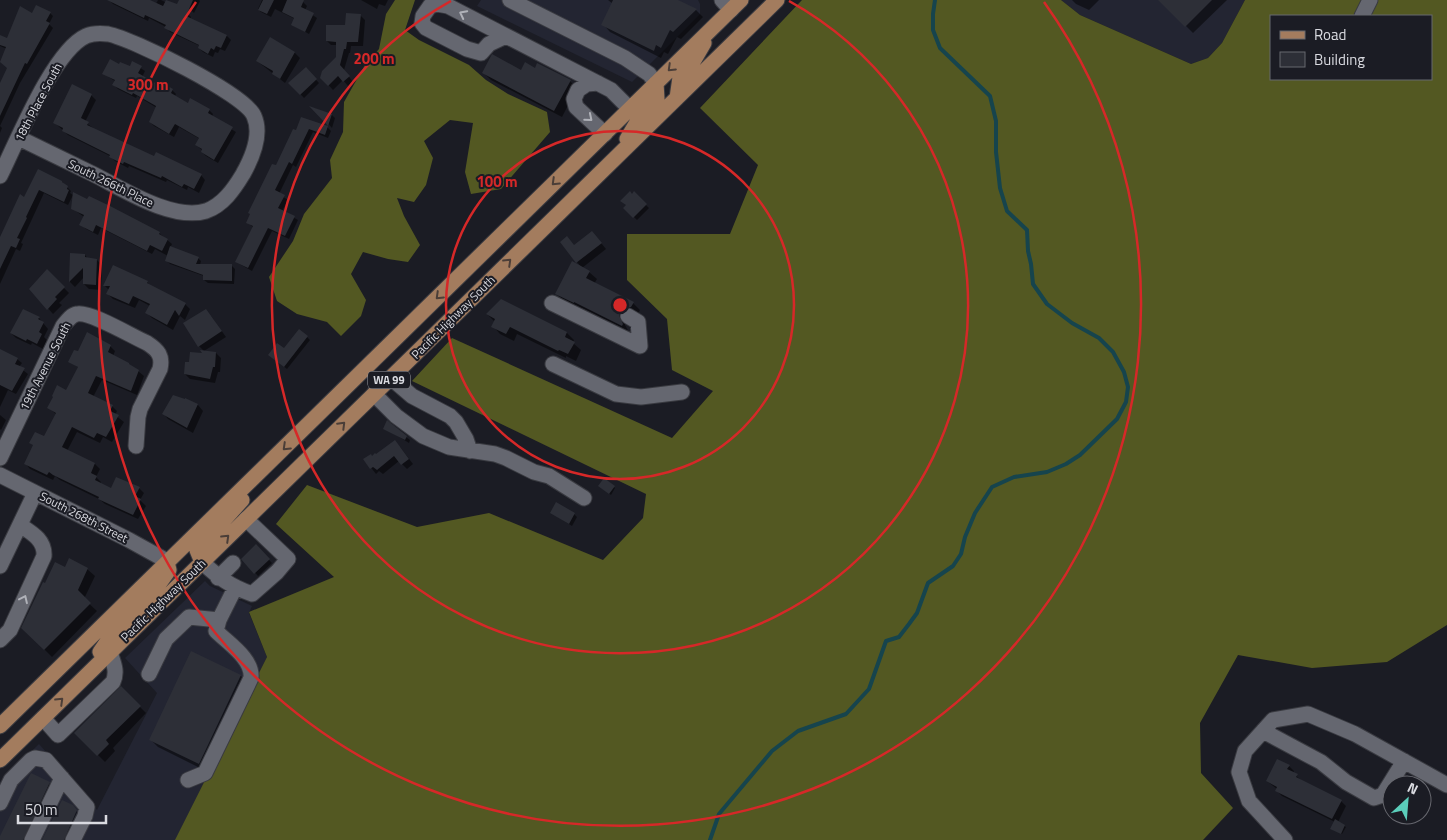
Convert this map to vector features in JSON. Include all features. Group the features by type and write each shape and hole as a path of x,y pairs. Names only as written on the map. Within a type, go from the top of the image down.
{"main road":[{"name":"Pacific Highway South","path":"0,760 777,0"},
{"name":"Pacific Highway South","path":"0,726 714,27 731,3"},
{"path":"677,98 680,77 690,67 714,27"},
{"path":"618,156 640,116 657,99 656,84"},
{"path":"202,562 197,550 239,505 270,463"},
{"path":"78,684 122,620 159,584 170,570 167,561"}],"street":[{"path":"510,0 625,58 649,74 656,84"},
{"path":"1362,15 1370,0"},
{"path":"506,36 489,44 481,53 467,49 426,28 422,20 430,6 444,5 506,36 611,90 630,109"},
{"name":"18th Place South","path":"0,176 56,66 69,49 86,36 96,33 106,34 139,46 223,88 241,101 255,117 256,141 244,171 228,196 208,210"},
{"path":"598,83 587,84 578,90 574,99 576,107 605,134"},
{"name":"South 266th Place","path":"19,138 164,207 184,212 208,210"},
{"path":"552,303 640,346 638,322 628,316"},
{"name":"19th Avenue South","path":"0,458 63,326 69,318 76,314 92,316 155,348 159,354 162,361 160,369 138,417 136,446"},
{"path":"553,364 616,394 641,397 682,392"},
{"path":"391,378 412,396 450,416 466,439 470,451"},
{"path":"374,394 396,416 423,436 449,446 495,454 534,472 549,476 584,498"},
{"name":"South 268th Street","path":"0,475 167,561"},
{"path":"0,566 35,493"},
{"path":"202,562 218,578 234,588 252,594 277,572 288,559 246,519"},
{"path":"0,640 10,630 44,556 44,549 40,540 20,525"},
{"path":"218,578 233,563"},
{"path":"188,780 205,774 251,678 252,671 248,663 216,631 234,588"},
{"path":"149,674 166,639 189,617 219,620"},
{"path":"42,718 58,735 113,682 116,670 110,652"},
{"path":"1286,840 1249,801 1239,772 1245,750 1273,720 1308,714 1355,734 1447,785"},
{"path":"1263,731 1321,762 1346,782 1374,798 1382,795 1404,761"},
{"path":"0,803 11,780 31,760 35,758 46,760 87,807 85,816 73,840"},
{"path":"32,840 62,778"}],"shaded area":[{"path":"481,0 698,0 700,14 632,82 477,6"},
{"path":"1061,0 1245,0 1222,43 1208,58 1191,64 1080,15"},
{"path":"205,581 210,586 252,606 249,613 267,657 176,840 0,840 0,782 39,744 97,810 157,693 125,658"}],"green space":[{"path":"395,0 415,0 405,30 419,40 469,65 486,80 508,94 547,112 550,132 501,189 471,194 465,172 473,123 450,120 424,141 433,158 426,185 414,202 397,198 404,216 420,245 408,262 363,252 351,274 366,300 361,316 341,336 327,322 297,314 277,301 269,277 293,241 304,214 332,178 330,160 343,132 344,102 365,65 379,49 386,14"},
{"path":"802,0 1061,0 1080,15 1191,64 1208,58 1222,43 1245,0 1447,0 1447,625 1387,662 1312,668 1238,655 1200,723 1201,773 1233,808 1203,840 175,840 267,657 249,612 334,577 276,524 307,485 417,527 489,513 603,560 643,518 646,494 412,381 452,338 672,438 713,391 672,370 667,319 627,280 627,234 730,234 758,165 700,108"}],"building":[{"path":"107,0 150,0 163,6 166,0 177,4 179,0 193,0 186,16 227,35 221,48 216,46 214,50 211,48 208,54 198,48 199,45 164,28 166,25 145,15 144,18"},
{"path":"263,0 274,0 267,14 258,10"},
{"path":"287,0 304,0 301,7 314,13 305,32 291,25 294,18 282,12"},
{"path":"613,0 678,0 697,9 673,32 670,30 661,48 656,45 654,51 601,25"},
{"path":"1158,0 1212,0 1185,27"},
{"path":"36,5 51,12 46,21 50,23 27,64 25,63 0,116 0,83 7,68 0,62 6,47 0,45 0,35 7,38 20,6 32,13"},
{"path":"346,13 361,14 358,42 347,42 340,65 350,76 343,82 338,76 328,86 320,78 322,71 336,57 336,42 326,41 326,25 345,25"},
{"path":"270,37 295,52 280,79 272,74 273,71 256,61"},
{"path":"492,54 521,70 525,62 535,68 537,63 571,80 554,111 482,73"},
{"path":"110,59 119,64 120,62 130,66 132,61 142,66 138,73 157,84 159,81 173,89 171,93 188,103 190,98 210,109 208,113 233,127 214,160 201,152 202,149 195,145 199,138 175,124 169,134 149,122 156,106 133,93 132,95 112,85 115,80 102,74"},
{"path":"306,67 317,79 300,95 288,83"},
{"path":"72,84 92,94 81,118 89,122 87,125 154,156 156,152 202,174 194,189 184,184 182,187 162,176 161,178 124,162 123,164 109,157 110,155 62,131 63,128 53,123"},
{"path":"309,106 332,114 328,126"},
{"path":"301,117 328,126 325,135 309,129 292,164 289,162 275,190 285,195 278,208 295,216 285,236 268,228 248,268 235,262 253,226 246,223 250,214 248,213 272,164 276,165 293,129 296,130"},
{"path":"38,169 62,181 68,186 67,189 69,190 64,202 39,190 17,238 20,239 16,248 11,246 0,269 0,237 20,194 24,197"},
{"path":"630,191 632,194 634,191 647,204 633,218 623,208 626,205 620,201"},
{"path":"73,192 87,199 89,196 160,232 159,234 168,239 162,251 150,245 147,251 96,225 93,232 79,225 84,215 71,209"},
{"path":"592,231 602,243 576,263 560,242 567,236 574,245"},
{"path":"170,246 199,257 196,264 232,264 232,281 203,280 203,275 165,261"},
{"path":"70,253 85,254 85,257 97,259 96,285 83,284 83,268 69,282"},
{"path":"572,261 590,271 586,278 634,302 631,307 624,308 620,312 619,316 623,324 622,326 555,294"},
{"path":"113,265 148,281 147,283 186,303 179,316 175,310 167,325 145,313 150,304 133,296 129,304 106,294 110,286 103,286"},
{"path":"47,269 65,287 55,297 57,299 47,310 29,289"},
{"path":"501,299 567,332 565,337 575,342 568,354 558,351 510,327 506,334 491,327 495,319 486,314"},
{"path":"23,309 40,317 38,319 44,322 39,332 42,334 37,344 10,333"},
{"path":"206,309 222,331 198,347 183,323"},
{"path":"299,329 308,336 284,367 268,355 277,343 284,348"},
{"path":"87,332 111,345 108,352 139,370 131,391 96,376 88,393 113,405 110,411 119,415 106,437 97,433 94,438 72,427 62,447 95,463 91,473 97,476 95,480 111,488 116,477 140,487 135,496 141,499 133,515 98,499 99,497 49,472 47,475 24,464 33,445 29,443 35,432 44,436 56,413 47,408 57,385 66,390 78,367 68,362 74,350 78,351"},
{"path":"0,349 18,358 15,364 25,368 12,391 0,385"},
{"path":"200,350 216,352 215,367 213,367 210,379 184,374 185,362 189,362 190,352 202,353"},
{"path":"173,395 198,404 187,428 162,414"},
{"path":"387,420 407,436 405,440 383,429"},
{"path":"395,440 409,459 401,465 394,456 377,470 373,467 370,469 363,459 371,454 372,456 376,454"},
{"path":"604,478 615,486 609,494 598,486"},
{"path":"556,502 575,513 569,524 550,513"},
{"path":"256,544 270,559 254,574 241,559"},
{"path":"69,558 88,568 78,590 91,603 44,650 21,628 43,582 45,583 55,562 65,567"},
{"path":"191,651 241,675 199,764 149,740"},
{"path":"121,686 141,706 106,740 109,744 97,756 74,733"},
{"path":"1277,759 1290,765 1287,769 1298,774 1296,777 1342,800 1332,819 1275,791 1277,787 1266,781"},
{"path":"31,773 50,782 23,840 0,840 0,836"},
{"path":"62,800 73,805 77,810 64,840 42,840"},
{"path":"1335,819 1345,825 1341,834 1330,829"}],"waterway":[{"path":"710,840 719,814 772,751 798,731 846,714 869,689 886,641 899,637 917,613 928,583 953,566 961,554 965,537 975,513 992,487 1014,477 1047,472 1066,464 1080,455 1117,419 1126,402 1128,387 1124,372 1113,352 1099,338 1072,323 1047,304 1033,284 1027,230 1007,211 1000,188 996,152 996,121 990,96 940,48 933,30 935,0"}]}
